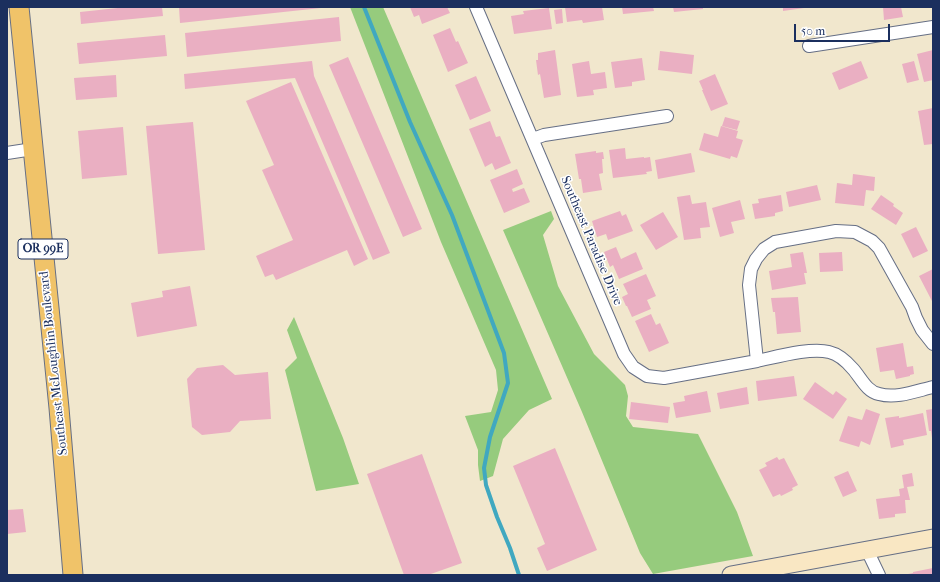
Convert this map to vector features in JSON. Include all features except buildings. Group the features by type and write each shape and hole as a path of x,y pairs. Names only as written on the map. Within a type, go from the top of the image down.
{"main road":[{"name":"Southeast McLoughlin Boulevard","path":"20,7 59,408 73,575"}],"street":[{"name":"Southeast Paradise Drive","path":"476,7 624,354 633,367 647,376 664,378 811,350 828,351 837,355 852,368 867,387 878,394 896,396 933,387"},
{"path":"809,46 933,27"},
{"path":"533,140 544,135 667,116"},
{"path":"7,153 33,149"},
{"path":"757,361 749,285 751,271 756,259 764,249 775,242 836,231 855,232 872,241 879,248 912,307 922,330 933,344"},
{"path":"731,575 933,538"},
{"path":"867,550 879,575"}],"green space":[{"path":"350,7 383,7 552,399 529,410 503,439 493,476 480,481 478,450 465,416 491,412 498,390 496,370 441,242"},
{"path":"551,211 554,219 543,235 558,286 594,354 625,385 628,396 626,416 633,427 698,434 737,512 753,556 653,574 640,553 582,412 503,230"},
{"path":"294,317 343,438 359,484 316,491 285,370 297,358 287,330"}],"waterway":[{"path":"364,7 410,122 452,215 504,353 508,383 490,437 484,468 486,485 519,575"}]}
